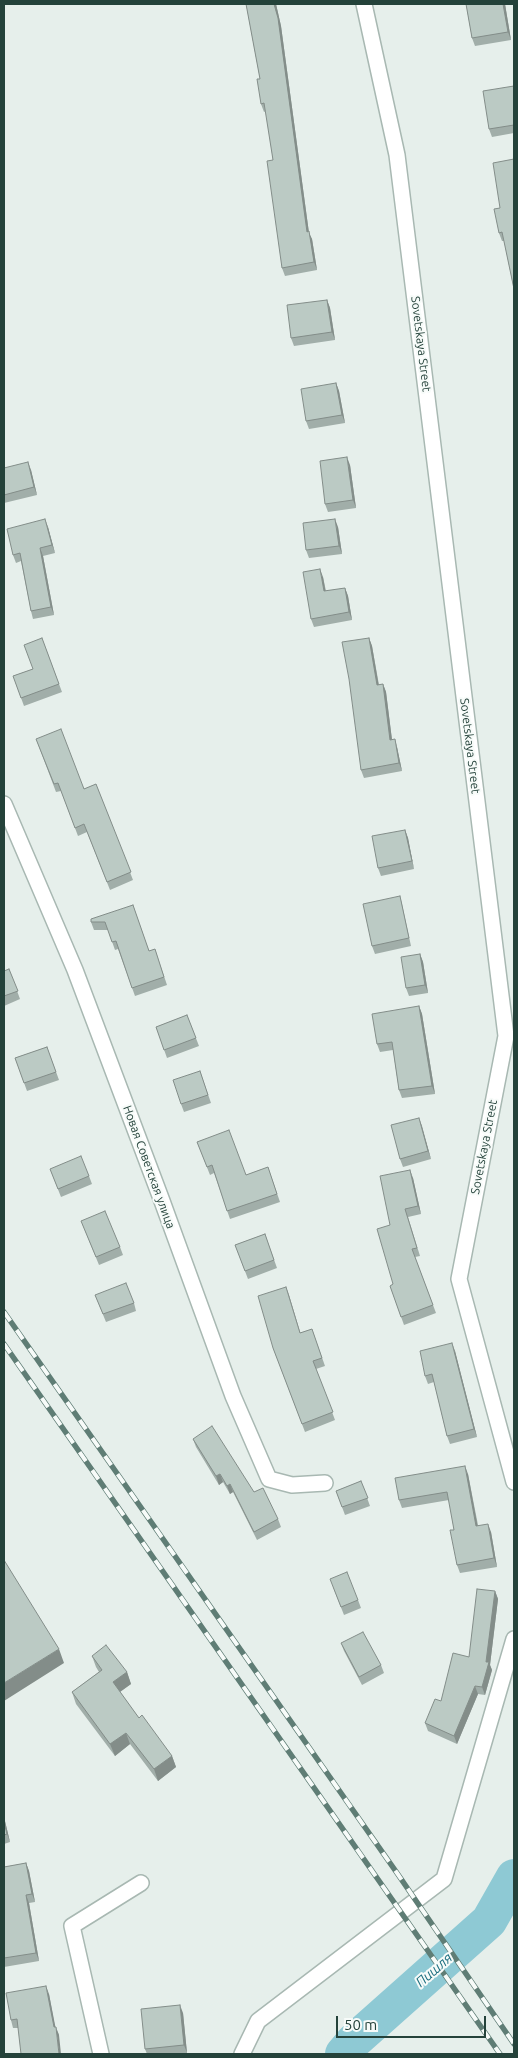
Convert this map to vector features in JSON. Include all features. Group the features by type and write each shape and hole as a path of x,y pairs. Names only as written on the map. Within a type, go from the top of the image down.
{"street":[{"name":"Sovetskaya Street","path":"364,4 397,155 506,1036 459,1279 514,1482"},
{"name":"Новая Советская улица","path":"4,804 75,970 233,1396 269,1479 292,1485 325,1483"},
{"path":"242,2054 258,2021 444,1879 514,1639"},
{"path":"101,2054 72,1926 141,1883"}],"building":[{"path":"246,4 274,4 278,18 307,232 309,231 314,262 282,268 267,161 273,160 264,103 261,104 257,79 260,79"},
{"path":"466,4 503,4 508,32 472,38"},
{"path":"514,86 514,125 489,129 483,91"},
{"path":"514,159 514,289 502,232 499,233 494,209 500,208 493,163"},
{"path":"327,300 332,332 291,338 287,305"},
{"path":"336,383 342,415 306,421 301,389"},
{"path":"347,457 353,500 325,504 320,461"},
{"path":"28,462 34,487 4,495 4,468"},
{"path":"45,519 52,545 40,548 51,607 31,611 20,553 13,555 7,529"},
{"path":"335,519 339,546 306,550 303,523"},
{"path":"320,569 324,591 345,588 349,612 311,619 303,572"},
{"path":"42,638 59,684 21,698 13,676 33,669 24,645"},
{"path":"369,638 377,685 383,684 390,740 395,739 399,763 361,770 342,642"},
{"path":"61,729 84,789 96,784 131,872 107,882 84,824 75,828 58,783 54,784 36,739"},
{"path":"405,830 412,861 378,868 372,836"},
{"path":"400,896 409,938 372,946 363,904"},
{"path":"133,905 149,951 155,949 164,977 132,988 116,941 112,942 105,922 91,922 91,919"},
{"path":"420,954 425,985 406,988 401,957"},
{"path":"9,969 18,991 4,996 4,971"},
{"path":"419,1006 432,1086 399,1090 392,1042 377,1044 372,1014"},
{"path":"187,1015 196,1038 164,1050 156,1027"},
{"path":"47,1047 56,1072 24,1083 15,1058"},
{"path":"200,1071 208,1095 181,1104 173,1080"},
{"path":"419,1118 428,1151 400,1159 391,1125"},
{"path":"229,1130 246,1175 268,1167 277,1194 227,1211 212,1165 207,1167 197,1142"},
{"path":"81,1156 89,1176 58,1189 50,1169"},
{"path":"410,1170 418,1206 405,1209 417,1248 412,1249 433,1305 401,1317 390,1286 393,1284 377,1229 390,1225 380,1176"},
{"path":"105,1211 120,1247 96,1257 81,1221"},
{"path":"265,1234 274,1260 245,1271 235,1245"},
{"path":"126,1283 134,1303 103,1314 95,1295"},
{"path":"286,1287 300,1333 312,1329 322,1358 313,1361 333,1412 302,1424 273,1348 258,1296"},
{"path":"452,1343 474,1429 447,1436 432,1374 425,1376 420,1351"},
{"path":"212,1426 254,1492 263,1488 278,1519 254,1532 230,1484 227,1486 220,1474 216,1476 193,1439"},
{"path":"465,1466 476,1526 488,1524 494,1558 457,1565 450,1530 454,1530 447,1492 399,1500 395,1478"},
{"path":"361,1481 368,1498 342,1507 336,1491"},
{"path":"4,1560 59,1649 4,1683"},
{"path":"347,1572 358,1600 341,1607 330,1579"},
{"path":"477,1589 495,1591 486,1662 489,1662 482,1687 475,1686 454,1736 425,1723 435,1699 441,1701 453,1653 469,1657"},
{"path":"363,1632 381,1665 359,1677 341,1643"},
{"path":"106,1645 127,1672 113,1682 139,1718 142,1715 172,1756 154,1769 126,1733 110,1744 72,1692 102,1670 92,1656"},
{"path":"4,1822 7,1834 4,1835"},
{"path":"26,1863 32,1894 26,1895 36,1953 4,1958 4,1867"},
{"path":"46,1986 54,2027 56,2027 59,2054 21,2054 17,2019 11,2020 6,1993"},
{"path":"180,2005 184,2045 145,2049 141,2009"}],"waterway":[{"name":"Пишля","path":"343,2054 354,2041 489,1921 514,1877"}],"railway":[{"path":"4,1312 397,1873 514,2044"},
{"path":"4,1344 500,2054"}]}
